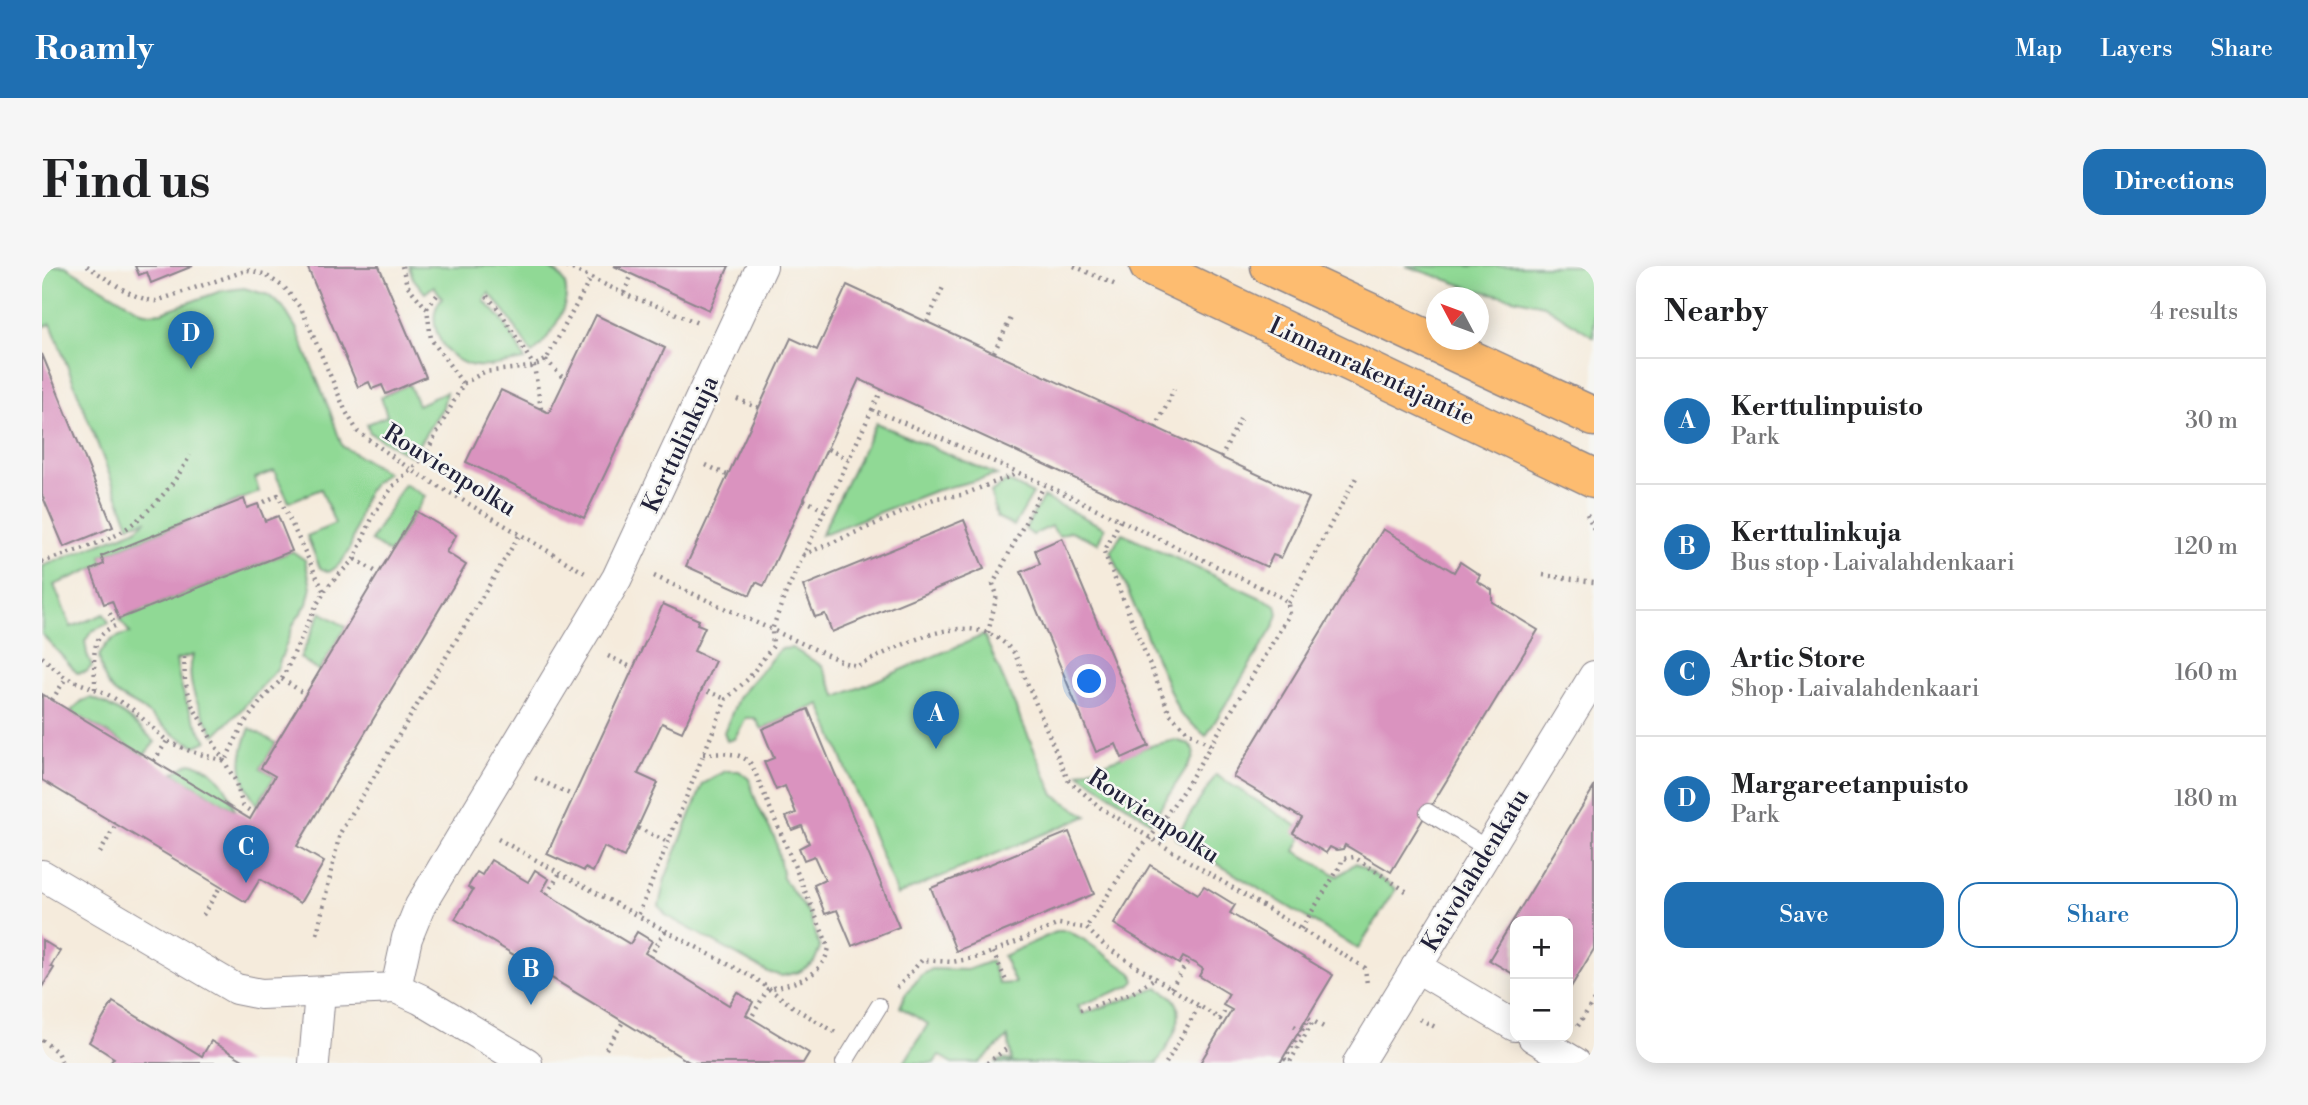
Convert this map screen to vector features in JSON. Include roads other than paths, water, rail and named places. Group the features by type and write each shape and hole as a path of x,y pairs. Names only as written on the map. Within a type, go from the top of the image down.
{"main road":[{"name":"Linnanrakentajantie","path":"1149,266 1594,478"},
{"path":"1269,266 1594,417"}],"street":[{"name":"Kerttulinkuja","path":"396,988 407,938 420,906 617,578 762,266"},
{"name":"Kaivolahdenkatu","path":"1357,1063 1594,676"},
{"path":"42,875 236,989 261,994 396,988 420,999 527,1063"},
{"path":"1416,967 1510,1023"},
{"path":"314,1063 320,992"},
{"path":"1540,1042 1576,1063"}],"lane":[{"path":"1427,812 1488,849"},
{"path":"844,1063 879,1006"}],"place":[{"name":"Margareetanpuisto","path":"191,369"},
{"name":"Kerttulinpuisto","path":"936,749"},
{"name":"Artic Store","path":"246,883"},
{"name":"Kerttulinkuja","path":"531,1005"}]}
